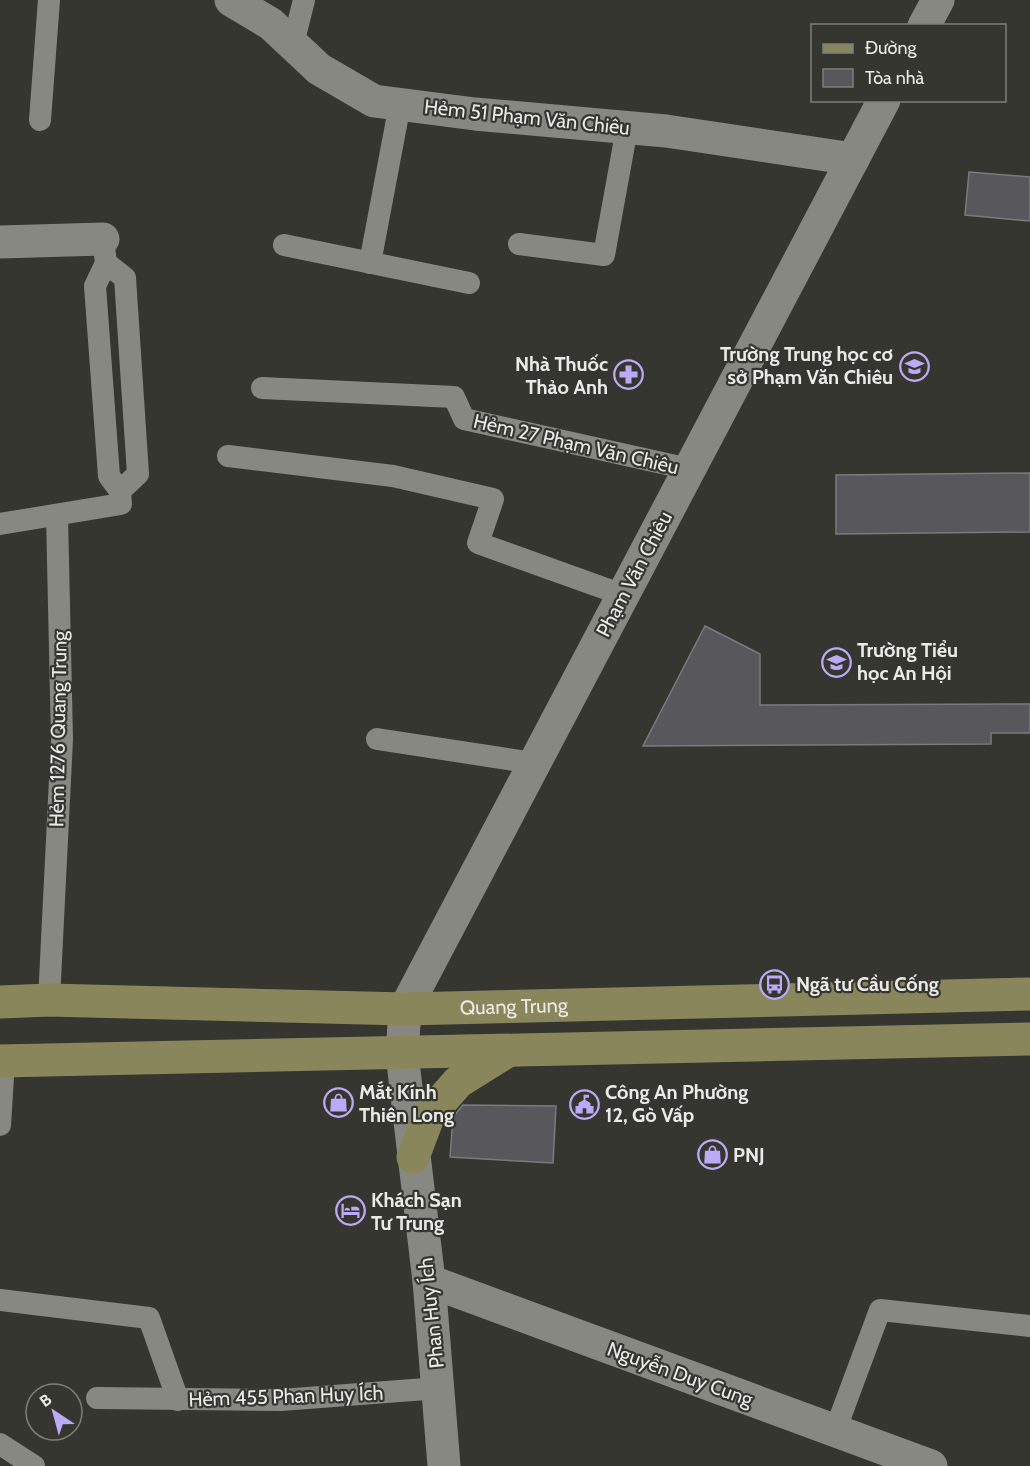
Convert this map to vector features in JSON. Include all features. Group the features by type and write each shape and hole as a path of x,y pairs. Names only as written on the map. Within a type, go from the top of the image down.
{"main road":[{"name":"Hẻm 51 Phạm Văn Chiêu","path":"231,0 271,24 319,69 374,100 475,114 666,131 853,159"},
{"path":"925,24 938,0"},
{"name":"Phạm Văn Chiêu","path":"402,1054 405,1009 883,102"},
{"path":"0,242 105,251"},
{"name":"Quang Trung","path":"0,1002 49,1000 405,1009 1030,994"},
{"path":"2,1061 507,1052 1030,1039"},
{"path":"413,1157 429,1115 458,1082 507,1052"},
{"name":"Phan Huy Ích","path":"402,1054 429,1281 444,1466"},
{"name":"Nguyễn Duy Cung","path":"429,1281 931,1466"}],"lane":[{"path":"40,120 49,0"},
{"path":"293,44 304,0"},
{"path":"370,263 400,104"},
{"path":"519,244 604,255 627,128"},
{"path":"284,245 469,282"},
{"path":"105,251 125,278 138,474 120,491"},
{"path":"0,524 121,504 120,491 109,476 95,286 105,251"},
{"path":"102,371 131,370"},
{"name":"Hẻm 27 Phạm Văn Chiêu","path":"262,388 454,397 464,419 689,470"},
{"path":"228,456 393,476 493,499 478,543 622,596"},
{"name":"Hẻm 1276 Quang Trung","path":"49,1000 62,739 57,516"},
{"path":"377,739 534,763"},
{"path":"0,1125 2,1061"},
{"path":"0,1300 149,1318 178,1400"},
{"path":"835,1431 880,1310 1030,1326"},
{"name":"Hẻm 455 Phan Huy Ích","path":"96,1398 281,1400 439,1388"},
{"path":"0,1444 34,1466"}],"building":[{"path":"969,172 1030,177 1030,221 965,215"},
{"path":"1030,473 1030,532 836,534 836,475"},
{"path":"705,626 760,654 760,705 1030,704 1030,733 991,733 991,744 643,746"},
{"path":"463,1105 556,1106 553,1163 450,1157 453,1117"}],"place":[{"name":"Trường Trung học cơ sở Phạm Văn Chiêu","path":"914,366"},
{"name":"Nhà Thuốc Thảo Anh","path":"629,375"},
{"name":"Trường Tiểu học An Hội","path":"836,662"},
{"name":"Ngã tư Cầu Cống","path":"775,984"},
{"name":"Mắt Kính Thiên Long","path":"338,1103"},
{"name":"Công An Phường 12, Gò Vấp","path":"584,1104"},
{"name":"PNJ","path":"712,1155"},
{"name":"Khách Sạn Tư Trung","path":"350,1211"}]}
